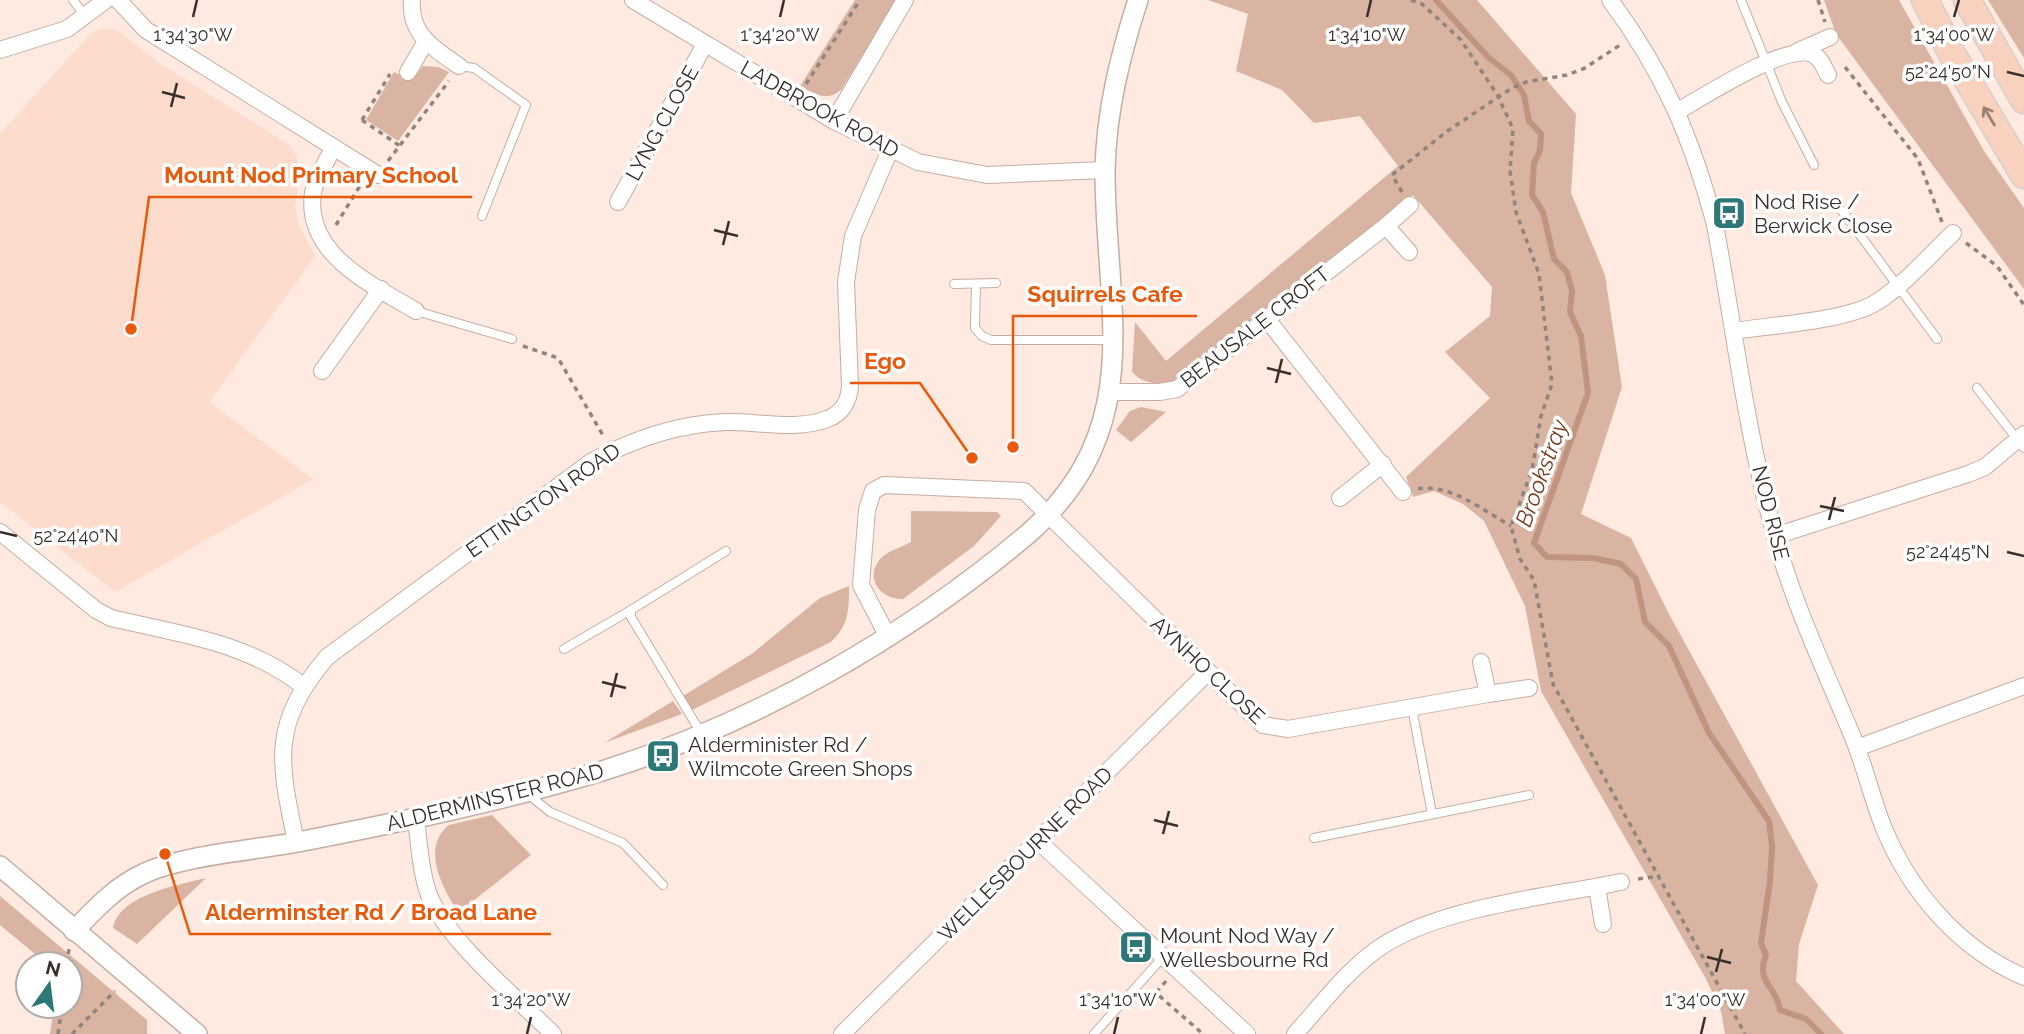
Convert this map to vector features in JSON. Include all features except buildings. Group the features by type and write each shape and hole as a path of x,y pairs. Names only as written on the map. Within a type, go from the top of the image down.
{"highway":[{"path":"1925,0 1952,54 2024,175"},
{"path":"1967,0 2024,100"}],"street":[{"path":"0,50 41,39 86,17 106,0"},
{"path":"118,0 146,30 378,175"},
{"path":"412,0 411,16 425,43 457,70"},
{"path":"834,121 905,0"},
{"name":"ALDERMINSTER ROAD","path":"74,931 104,899 145,872 416,819 526,793 605,770 701,733 841,664 888,637 1005,553 1051,514 1084,466 1099,433 1111,392 1114,340 1105,170 1113,87 1121,49 1138,0"},
{"name":"NOD RISE","path":"1609,0 1635,34 1678,111 1715,225 1763,490 1775,536 1792,588 1857,748 1884,827 1926,901 1952,929 1989,958 2022,971"},
{"name":"LADBROOK ROAD","path":"639,1 834,121 890,150 947,170 988,175 1105,170"},
{"path":"1678,111 1768,64 1830,37"},
{"path":"408,72 425,43"},
{"name":"LYNG CLOSE","path":"618,202 705,44"},
{"path":"1786,56 1810,52 1819,58 1828,75"},
{"path":"333,148 313,192 316,229 344,267 416,311"},
{"name":"ETTINGTON ROAD","path":"296,842 281,770 283,741 291,712 303,686 327,657 580,470 629,441 685,427 723,422 813,423 830,419 842,410 849,398 850,386 846,282 853,236 890,150"},
{"name":"BEAUSALE CROFT","path":"1111,392 1160,392 1177,389 1410,205"},
{"path":"1386,226 1409,253"},
{"path":"1734,331 1852,312 1875,303 1899,285 1953,233"},
{"path":"321,372 381,289"},
{"path":"1266,318 1403,492"},
{"path":"1775,536 1968,474 1985,467 2022,441"},
{"path":"1339,498 1383,464"},
{"name":"AYNHO CLOSE","path":"888,637 861,585 867,510 873,491 884,485 1024,491 1051,514 1207,673 1263,726 1275,730 1529,688"},
{"path":"0,532 96,610 111,618 250,654 276,665 303,686"},
{"path":"1481,662 1488,694"},
{"name":"WELLESBOURNE ROAD","path":"842,1034 1207,673"},
{"path":"1857,748 2024,686"},
{"path":"416,819 427,890 443,919 462,943 553,1034"},
{"path":"1038,841 1247,1034"},
{"path":"0,866 128,977 184,1030"},
{"path":"1295,1034 1356,967 1408,931 1442,918 1621,883"},
{"path":"1597,887 1604,924"},
{"path":"855,1022 867,1034"}],"lane":[{"path":"73,0 86,17"},
{"path":"1741,0 1782,102 1814,165"},
{"path":"457,70 474,68 526,105 482,216"},
{"path":"1840,208 1937,338"},
{"path":"954,284 996,283"},
{"path":"976,284 975,328 982,336 991,340 1114,340"},
{"path":"416,311 512,339"},
{"path":"1977,388 2022,441"},
{"path":"564,649 726,551"},
{"path":"631,610 631,617 701,733"},
{"path":"1412,708 1432,814"},
{"path":"526,793 550,812 624,843 663,885"},
{"path":"1314,838 1529,795"},
{"path":"1094,1034 1163,957"}],"path":[{"path":"797,99 860,0"},
{"path":"1411,0 1422,4 1461,40 1498,96 1513,129 1510,171 1516,212 1539,274 1552,384 1541,416 1532,470 1511,526 1520,559 1534,580 1553,684 1745,1034"},
{"path":"1818,0 1830,37 1847,71 1918,159 1943,224 1997,266 2024,305"},
{"path":"1410,205 1392,176 1498,96 1526,82 1567,75 1585,68 1635,34"},
{"path":"321,237 330,233 365,177 373,182 457,70"},
{"path":"391,71 362,120 400,146"},
{"path":"512,339 529,350 558,358 613,450"},
{"path":"1403,492 1431,487 1448,491 1511,526"},
{"path":"1621,883 1660,876"},
{"path":"1177,970 1156,993 1203,1034"},
{"path":"72,1034 128,977"}],"shaded area":[{"path":"855,0 897,0 841,90 826,96 800,86"},
{"path":"1208,0 1477,0 1576,114 1571,193 1605,275 1622,387 1581,514 1631,538 1669,614 1818,885 1799,944 1796,981 1844,1034 1725,1034 1721,1011 1706,979 1541,691 1525,606 1484,521 1463,504 1434,491 1413,497 1406,477 1490,398 1445,352 1490,316 1492,287 1413,195 1181,379 1162,383 1149,382 1132,372 1135,322 1166,361 1398,166 1360,116 1314,123 1282,90 1236,71 1248,14"},
{"path":"1824,0 1899,0 1984,151 2024,208 2024,289 1836,34"},
{"path":"1988,0 2024,0 2024,58"},
{"path":"103,28 117,30 156,61 290,145 297,158 299,177 295,208 299,225 315,256 209,402 313,479 115,592 0,502 0,134 91,33"},
{"path":"423,66 438,67 449,72 398,141 366,120 394,72 412,80"},
{"path":"1141,407 1166,412 1131,442 1116,430 1130,411"},
{"path":"911,511 997,512 1001,516 974,546 903,599 895,598 882,592 874,580 874,573 881,558 911,542"},
{"path":"849,586 847,617 831,642 692,710 683,696 753,653 820,598"},
{"path":"673,701 682,714 604,743"},
{"path":"492,815 531,855 458,913 437,868 436,845 440,834 449,825"},
{"path":"206,878 137,944 113,928 126,907 151,893"},
{"path":"0,896 64,950 30,950 0,925"},
{"path":"84,967 147,1020 147,1034 50,1034 52,1020 84,1020"}],"waterway":[{"name":"Brookstray","path":"1436,0 1489,58 1511,75 1524,95 1529,121 1541,134 1540,150 1534,163 1532,195 1543,212 1554,259 1567,272 1572,291 1570,312 1581,336 1588,393 1534,543 1547,557 1593,558 1621,564 1636,579 1645,622 1669,646 1709,733 1769,821 1772,846 1761,943 1766,955 1763,972 1780,1010 1806,1019 1821,1034"}],"place":[{"name":"Nod Rise / Berwick Close","path":"1729,213"},
{"name":"Mount Nod Primary School","path":"131,329"},
{"name":"Squirrels Cafe","path":"1013,447"},
{"name":"Ego","path":"972,458"},
{"name":"Alderminister Rd / Wilmcote Green Shops","path":"663,756"},
{"name":"Alderminster Rd / Broad Lane","path":"165,854"},
{"name":"Mount Nod Way / Wellesbourne Rd","path":"1136,947"}]}
